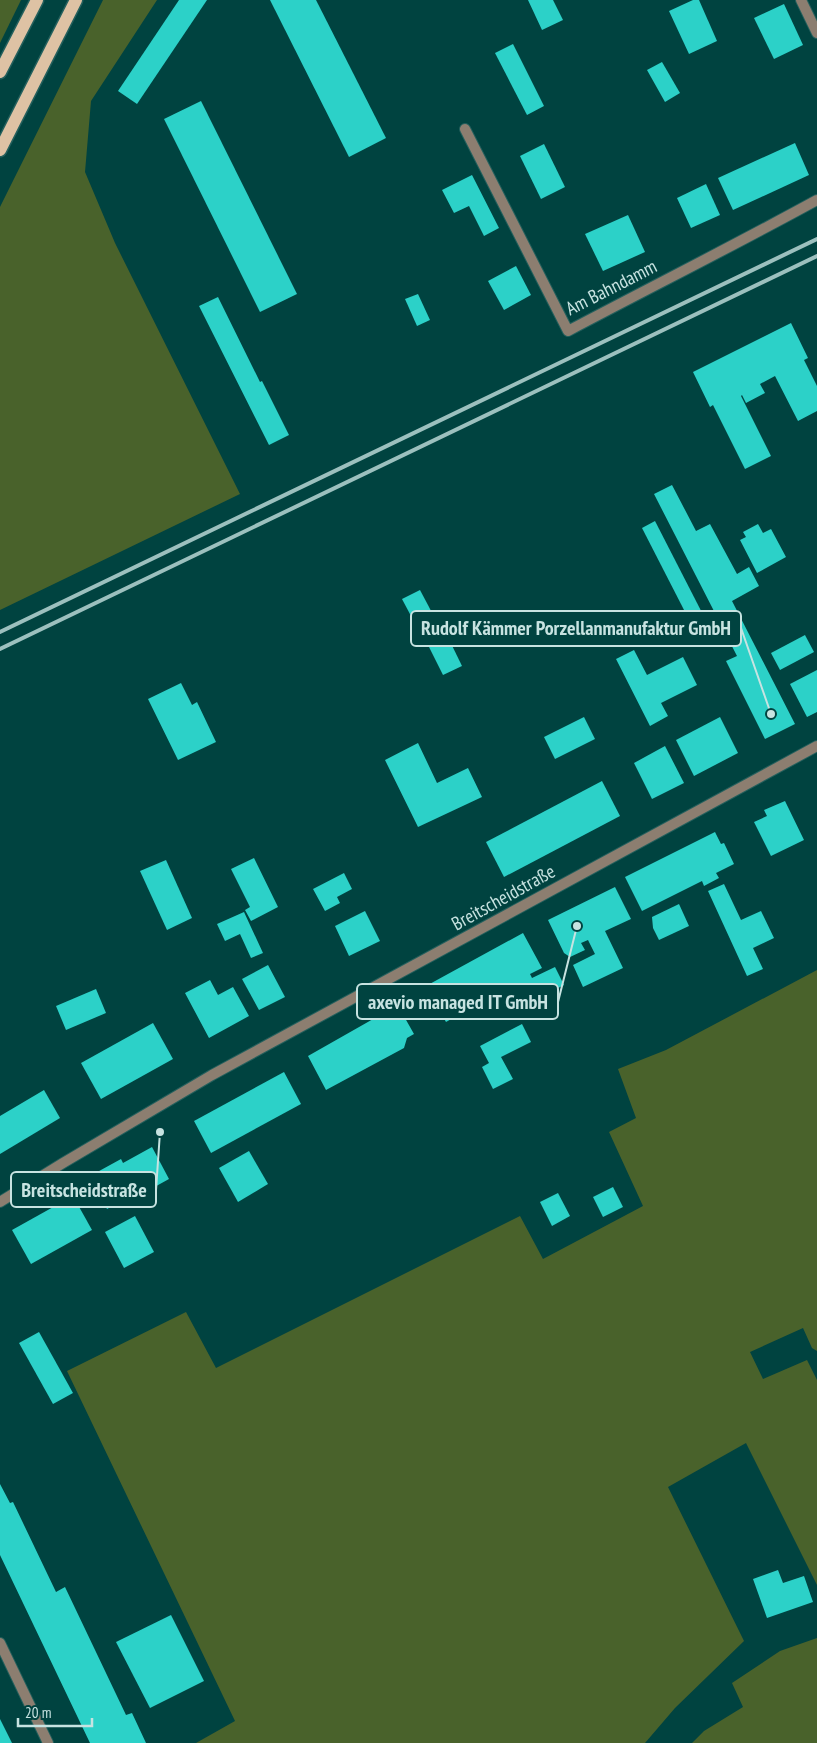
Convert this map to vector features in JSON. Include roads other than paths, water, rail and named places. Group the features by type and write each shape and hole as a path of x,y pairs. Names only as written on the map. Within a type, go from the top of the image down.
{"main road":[{"path":"0,72 37,0"},
{"path":"0,150 76,0"}],"street":[{"path":"801,0 817,33"},
{"name":"Am Bahndamm","path":"465,130 568,331 817,200"},
{"name":"Breitscheidstraße","path":"0,1202 212,1074 817,746"},
{"path":"0,1644 48,1743"}],"railway":[{"path":"0,632 817,239"},
{"path":"0,649 817,256"}],"place":[{"name":"Rudolf Kämmer Porzellanmanufaktur GmbH","path":"771,714"},
{"name":"axevio managed IT GmbH","path":"577,926"},
{"name":"Breitscheidstraße","path":"160,1132"}]}
